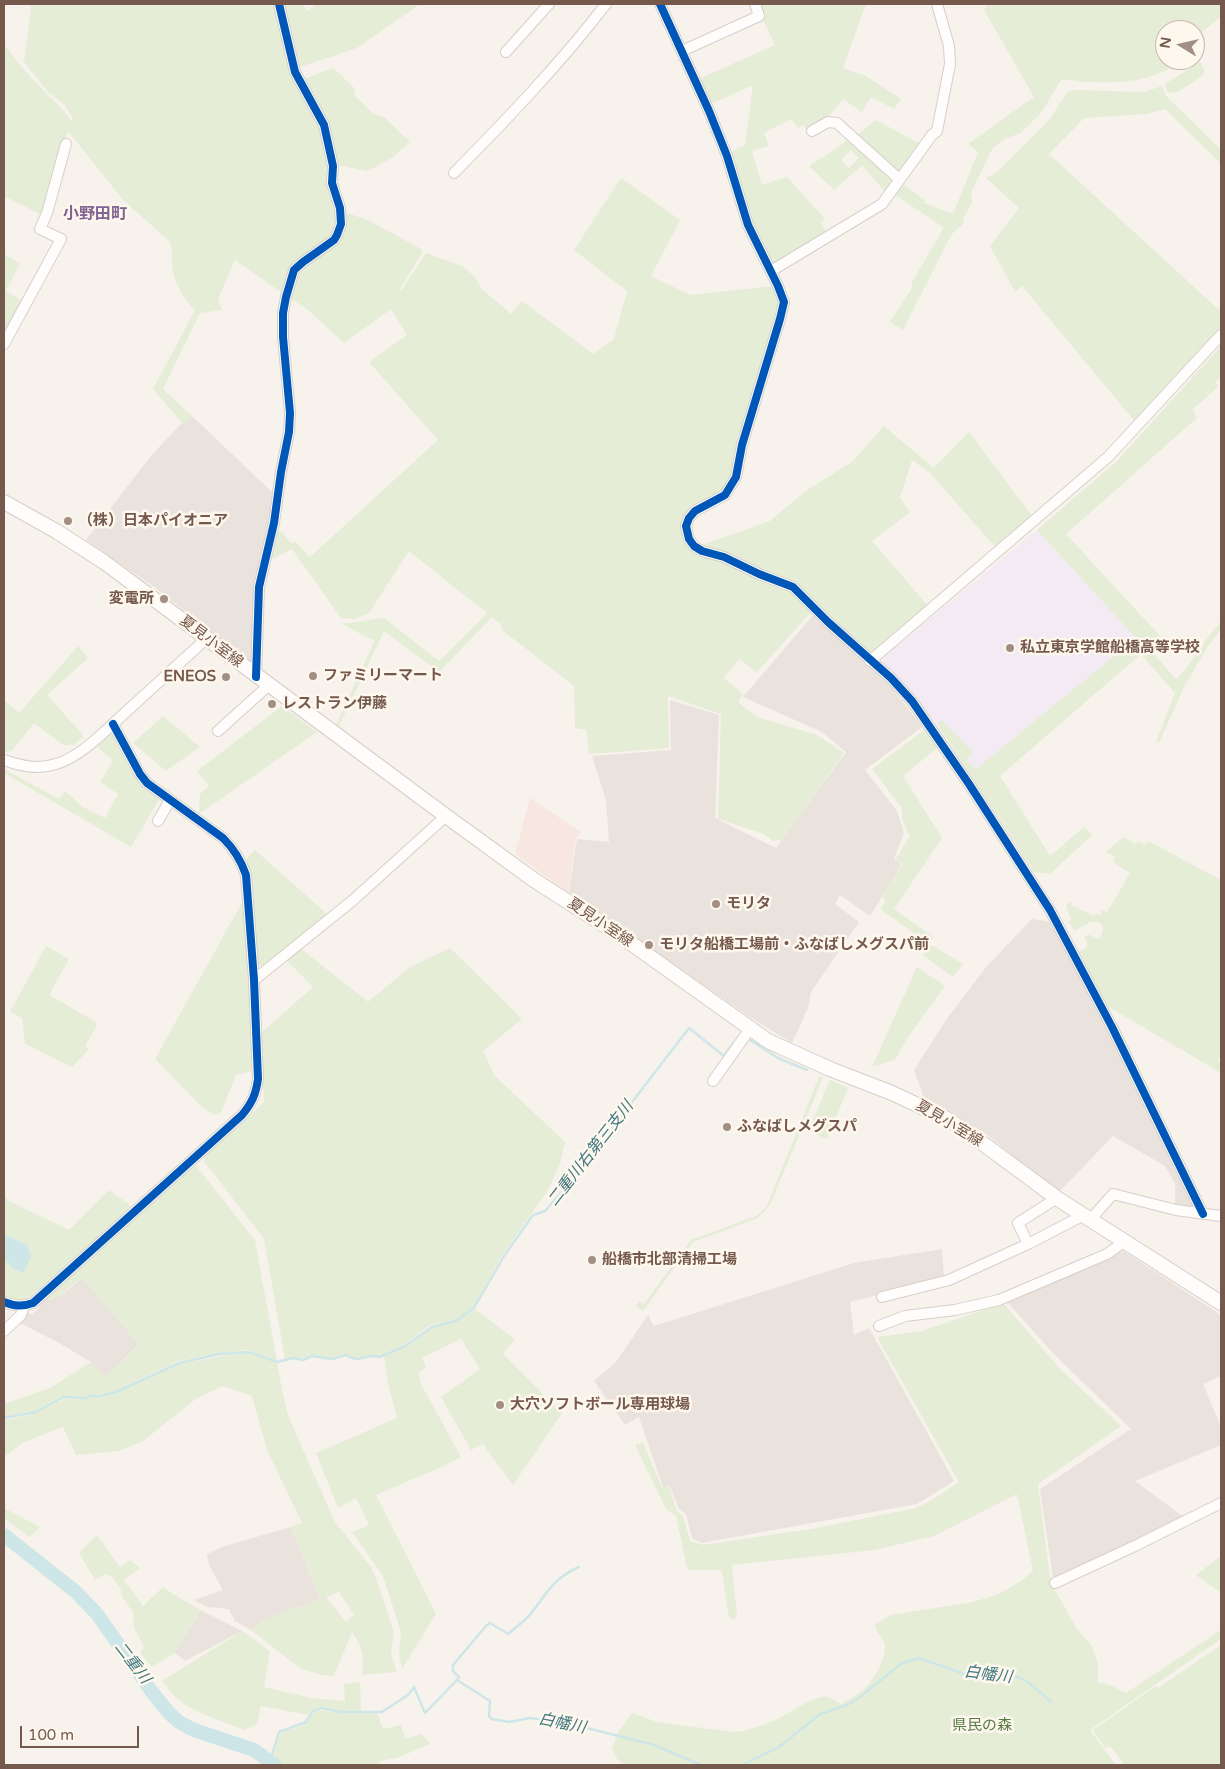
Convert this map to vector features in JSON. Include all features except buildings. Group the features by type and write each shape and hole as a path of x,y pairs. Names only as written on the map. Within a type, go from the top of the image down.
{"main road":[{"name":"夏見小室線","path":"4,502 82,548 534,880 618,934 750,1028 783,1049 830,1070 892,1093 945,1118 966,1131 1057,1198 1221,1303"}],"street":[{"path":"256,676 259,587 274,523 289,432 290,413 283,337 283,313 286,297 294,270 334,240 341,224 340,208 332,183 334,166 324,126 310,104 295,72 279,4"},
{"path":"506,52 549,4"},
{"path":"454,173 500,126 579,39 606,4"},
{"path":"660,4 709,111 726,156 748,225 784,302 742,445 736,477 725,495 695,511 689,518 686,526 689,540 702,551 724,557 759,574 793,587 870,661 891,678 912,701 969,784 1050,910 1116,1035 1203,1214"},
{"path":"682,51 759,16 755,4"},
{"path":"771,271 882,204 932,135 937,131 950,64 950,46 937,4"},
{"path":"812,131 828,122 837,123 899,179"},
{"path":"4,344 61,239 40,229 47,212 66,144"},
{"path":"870,661 1108,457 1221,335"},
{"path":"4,760 36,767 57,764 66,760 83,749 113,724 206,639"},
{"path":"218,731 269,686"},
{"path":"4,1302 17,1306 33,1303 242,1115 251,1104 256,1093 258,1079 254,980 246,875 241,862 232,847 223,838 147,783 140,774 113,724"},
{"path":"158,821 170,800"},
{"path":"254,980 352,901 446,816"},
{"path":"713,1081 750,1028"},
{"path":"882,1297 949,1280 1087,1217 1113,1194 1176,1210 1221,1216"},
{"path":"1028,1244 1018,1223 1057,1198"},
{"path":"880,1326 905,1316 955,1310 999,1300 1107,1254 1125,1241"},
{"path":"4,1331 21,1315 24,1306"},
{"path":"1055,1583 1221,1503"}],"shaded area":[{"path":"190,414 273,493 254,661 250,661 150,584 86,540 150,457"},
{"name":"私立東京学館船橋高等学校","path":"1037,530 1136,638 976,769 966,760 973,752 942,720 937,724 883,663 884,657"},
{"path":"814,614 887,681 922,727 865,770 897,811 904,833 894,859 902,864 870,916 840,895 835,904 859,922 811,992 808,1008 792,1043 750,1017 569,892 577,839 609,842 606,800 592,756 671,750 670,700 719,715 715,818 776,848 846,752 822,732 743,697"},
{"path":"530,798 581,832 576,839 568,893 515,854"},
{"path":"1032,919 1052,922 1109,1028 1198,1210 1175,1208 1175,1184 1165,1166 1113,1136 1060,1191 1029,1169 990,1137 946,1109 924,1098 914,1070 946,1020 986,967"},
{"path":"942,1249 944,1278 850,1302 854,1335 869,1328 954,1481 917,1504 701,1543 692,1538 686,1514 679,1509 670,1486 663,1487 639,1417 625,1425 594,1381 616,1362 648,1315 654,1326 854,1263"},
{"path":"1122,1250 1221,1315 1221,1376 1203,1384 1221,1427 1221,1445 1135,1481 1185,1518 1053,1578 1040,1489 1131,1429 1054,1354 1007,1302"},
{"path":"82,1278 139,1344 105,1377 91,1362 18,1322 28,1313 32,1314 39,1308 39,1304 47,1298 50,1300 62,1295"},
{"path":"291,1527 320,1599 267,1619 251,1630 235,1621 229,1609 207,1607 194,1600 223,1590 209,1565 207,1554 225,1546"},
{"path":"201,1610 242,1631 185,1661 175,1653"}],"green space":[{"path":"30,4 276,4 284,41 321,126 330,165 330,184 338,223 335,234 306,255 282,293 235,260 218,299 222,310 200,313 163,389 192,416 184,425 153,389 195,310 186,300 177,283 173,271 172,250 169,241 123,200 68,131 42,215 4,196 4,44 23,69 62,109 71,121 73,119 65,105 48,92 24,62"},
{"path":"281,4 302,4 308,11 316,4 420,4 357,48 297,68"},
{"path":"758,4 866,4 843,68 866,76 901,99 894,109 871,97 862,112 843,99 829,116 830,118 808,132 803,125 798,128 791,119 764,133 769,146 752,151 762,185 787,177 825,219 821,222 826,232 778,261 772,262 752,223 730,152 745,145 753,85 711,104 699,79 775,45 762,18"},
{"path":"989,4 1221,4 1221,16 1205,30 1205,20 1155,20 1155,70 1166,70 1161,73 1138,80 1113,82 1061,80 1041,113 1021,133 1004,139 992,149 971,193 972,202 964,217 963,224 951,235 903,330 890,322 912,288 912,282 943,227 895,195 901,183 925,200 924,203 953,214 978,152 968,144 1034,97 984,10"},
{"path":"334,68 355,89 354,95 374,114 384,117 410,142 392,158 368,171 336,165 301,80"},
{"path":"1187,70 1204,70 1203,75 1178,92 1168,93 1165,84"},
{"path":"1162,86 1166,96 1221,150 1221,164 1165,109 1147,114 1084,118 1049,154 1218,309 1221,307 1221,326 1137,424 1022,286 1015,292 990,246 1019,208 986,178 996,173 1049,120 1067,93 1075,90 1144,92"},
{"path":"876,120 920,144 900,172 896,172 857,135"},
{"path":"848,138 894,179 885,192 862,165 834,190 809,166 840,146","holes":["851,150 859,158 849,168 841,160"]},
{"path":"621,178 680,220 651,276 690,295 773,286 780,305 730,480 724,491 699,505 683,532 723,561 791,590 813,610 757,672 739,659 724,678 743,694 738,702 757,717 817,735 844,753 781,842 777,839 774,842 764,834 718,819 721,714 668,696 669,748 589,754 586,730 575,728 574,686 502,630 501,624 492,617 439,672 384,631 339,726 336,725 375,640 341,623 384,618 439,661 487,613 409,551 369,613 354,619 341,618 292,549 270,560 275,532 282,532 291,543 296,542 310,557 438,440 369,362 407,335 391,309 344,343 307,309 288,297 297,271 336,240 344,212 368,220 421,249 422,253 400,289 401,291 426,253 462,266 473,275 482,289 511,314 522,301 593,354 614,339 627,291 574,250"},
{"path":"4,254 20,263 6,291 24,302 4,338"},
{"path":"1221,346 1221,376 1215,382 1218,387 1192,410 1197,418 1066,534 1161,637 1149,649 1176,679 1221,622 1221,630 1208,646 1185,685 1159,743 1156,742 1175,693 1141,654 1000,776 1050,856 1084,827 1092,835 1050,874 1034,872 937,724 942,720 973,752 966,760 976,769 1136,638 1037,530 1117,461"},
{"path":"884,426 934,468 969,432 1032,516 995,547 930,473 912,460 900,497 910,512 872,541 928,606 872,655 868,654 797,586 699,546 770,521 807,490 852,462"},
{"path":"78,646 88,658 47,695 84,736 74,745 63,745 34,723 12,751 4,752 4,700 19,713"},
{"path":"282,706 317,732 199,814 200,794 209,786 197,771"},
{"path":"163,716 200,747 166,771 133,743"},
{"path":"924,730 937,748 903,776 942,838 894,909 933,937 928,943 880,909 886,901 881,897 903,864 896,859 910,835 903,822 902,808 872,769"},
{"path":"109,735 112,735 136,777 160,798 131,847 4,773 4,769 59,799 65,791 83,807 105,818 118,794 100,782 113,760 97,747"},
{"path":"1123,837 1136,844 1138,841 1146,845 1148,841 1221,880 1221,1057 1218,1059 1221,1065 1221,1073 1104,1004 1078,953 1087,947 1084,936 1090,935 1098,939 1101,937 1103,927 1099,922 1091,922 1074,931 1069,921 1071,920 1066,906 1070,901 1072,902 1071,905 1094,916 1096,913 1100,915 1102,910 1107,912 1130,873 1113,862 1115,856 1106,852"},
{"path":"255,850 328,915 264,967 257,963 251,876 246,859"},
{"path":"244,899 254,1071 236,1075 221,1112 216,1115 205,1110 155,1059"},
{"path":"928,943 963,964 953,977 923,955"},
{"path":"46,946 69,959 49,995 96,1022 97,1025 85,1046 89,1049 72,1067 25,1044 22,1018 10,1012"},
{"path":"300,948 368,1002 410,967 450,948 522,1019 483,1051 495,1076 565,1142 560,1164 547,1192 502,1255 473,1308 455,1320 431,1325 403,1345 380,1356 370,1355 353,1358 346,1354 332,1358 312,1355 303,1358 285,1359 264,1239 204,1161 204,1156 264,1102 261,1033 313,987 286,960"},
{"path":"917,967 945,986 908,1037 895,1060 872,1067"},
{"path":"819,1077 822,1077 822,1080 770,1205 758,1218 693,1242 643,1311 636,1306 639,1301 644,1304 691,1240 756,1216 767,1206"},
{"path":"830,1080 848,1088 827,1139 808,1131"},
{"path":"193,1166 197,1167 255,1240 277,1361 249,1350 219,1353 178,1361 115,1391 98,1396 92,1394 85,1397 64,1396 36,1411 4,1417 4,1404 50,1388 91,1362 105,1377 139,1345 82,1278 62,1295 49,1300 47,1298"},
{"path":"109,1190 132,1208 31,1296 18,1300 4,1297 4,1258 11,1267 27,1245 4,1234 4,1195 9,1201 69,1230"},
{"name":"県民の森","path":"1003,1303 1061,1370 1121,1426 1038,1484 1050,1578 1077,1629 1092,1646 1098,1664 1098,1682 1126,1693 1221,1630 1221,1639 1090,1730 1116,1765 625,1765 617,1759 612,1748 619,1731 632,1713 657,1722 733,1732 748,1730 766,1724 808,1702 822,1697 828,1697 842,1704 868,1685 882,1661 885,1646 875,1625 890,1615 973,1602 999,1594 1021,1581 1033,1571 1017,1494 934,1536 874,1550 732,1565 737,1617 732,1619 729,1617 722,1572 720,1570 689,1570 686,1564 676,1516 666,1509 636,1447 636,1444 643,1443 662,1487 669,1487 677,1511 683,1516 690,1541 703,1545 817,1528 916,1508 959,1482 877,1337 922,1331"},
{"path":"475,1309 515,1339 503,1354 562,1413 513,1485 483,1444 471,1450 441,1397 480,1369 461,1339 422,1358 426,1366 419,1373 421,1384 461,1457 376,1495 436,1614 402,1669 399,1654 401,1632 383,1576 352,1532 369,1525 356,1498 338,1508 316,1453 397,1418 388,1383 384,1356 405,1347 433,1328 457,1321"},
{"path":"245,1352 277,1363 289,1418 335,1522 371,1567 376,1578 394,1632 391,1654 397,1672 362,1675 362,1652 352,1632 334,1676 321,1675 300,1668 251,1630 267,1619 320,1599 291,1527 302,1523 267,1450 252,1396 223,1386 197,1398 143,1441 119,1451 76,1455 63,1427 24,1442 4,1457 4,1420 37,1413 64,1399 86,1399 92,1396 98,1399 116,1393 179,1364","holes":["339,1592 354,1614 346,1622 326,1597"]},
{"path":"4,1508 40,1527 29,1537 4,1518"},
{"path":"97,1535 120,1567 130,1560 140,1568 124,1580 143,1606 163,1587 201,1610 175,1653 152,1667 140,1653 144,1647 134,1628 133,1612 122,1597 121,1589 111,1576 105,1574 95,1580 79,1553"},
{"path":"1221,1556 1221,1593 1196,1575"},
{"path":"242,1631 270,1651 264,1687 311,1698 345,1701 344,1684 360,1682 361,1711 340,1711 320,1707 315,1708 308,1715 261,1706 257,1724 245,1730 212,1718 187,1706 174,1696 162,1681"},
{"path":"1221,1645 1221,1765 1125,1765 1110,1746 1105,1748 1093,1730 1156,1686 1158,1688"},
{"path":"316,1710 340,1713 377,1713 383,1729 401,1725 405,1739 422,1734 430,1744 397,1758 384,1760 376,1765 280,1765 273,1759 279,1736 281,1733 303,1725"}],"water":[{"path":"4,1234 27,1245 31,1256 24,1273 11,1267 4,1258"}],"waterway":[{"name":"二重川右第三支川","path":"4,1418 36,1412 64,1397 86,1398 92,1395 98,1397 116,1392 179,1363 219,1354 249,1352 277,1362 293,1358 303,1360 312,1356 332,1359 346,1355 358,1359 371,1356 380,1357 405,1346 432,1327 456,1321 474,1308 504,1256 533,1215 545,1211 573,1179 689,1028 724,1056 734,1042"},
{"name":"二重川右第三支川","path":"747,1038 778,1058 807,1070"},
{"name":"二重川","path":"4,1535 76,1592 97,1614 152,1692 179,1722 194,1730 254,1750 275,1765"},
{"path":"457,1680 459,1677 453,1671 453,1665 486,1626 490,1623 508,1634 529,1616 556,1582 570,1571 579,1567"},
{"name":"白幡川","path":"742,1765 779,1747 820,1714 847,1705 860,1697 902,1663 919,1658 967,1675 990,1672 1018,1677 1028,1682 1051,1702"},
{"name":"白幡川","path":"270,1762 279,1732 306,1722 313,1711 321,1708 340,1712 382,1712 408,1695 414,1687 425,1713 457,1680 490,1701 489,1716 492,1719 509,1722 530,1718 563,1722 654,1745 701,1765"}],"cycle path":[{"path":"256,677 259,587 274,523 289,432 290,413 283,337 283,313 286,297 294,270 334,240 341,224 340,208 332,183 333,166 324,125 295,72 279,4"},
{"path":"660,4 709,111 727,156 748,225 784,302 742,445 736,477 725,495 695,511 689,518 686,526 689,539 694,546 702,551 724,557 759,574 793,587 828,622 891,678 912,701 969,784 1050,910 1112,1027 1203,1214"},
{"path":"4,1302 18,1305 33,1303 242,1115 255,1094 258,1079 254,980 246,875 244,870 237,855 223,838 147,783 140,774 113,724"}],"place":[{"name":"（株）日本パイオニア","path":"68,521"},
{"name":"変電所","path":"164,599"},
{"name":"私立東京学館船橋高等学校","path":"1010,648"},
{"name":"ファミリーマート","path":"313,676"},
{"name":"ENEOS","path":"226,677"},
{"name":"レストラン伊藤","path":"272,704"},
{"name":"モリタ","path":"716,904"},
{"name":"モリタ船橋工場前・ふなばしメグスパ前","path":"649,945"},
{"name":"ふなばしメグスパ","path":"727,1127"},
{"name":"船橋市北部清掃工場","path":"592,1260"},
{"name":"大穴ソフトボール専用球場","path":"500,1405"}],"district":[{"name":"小野田町","path":"95,215"}]}
